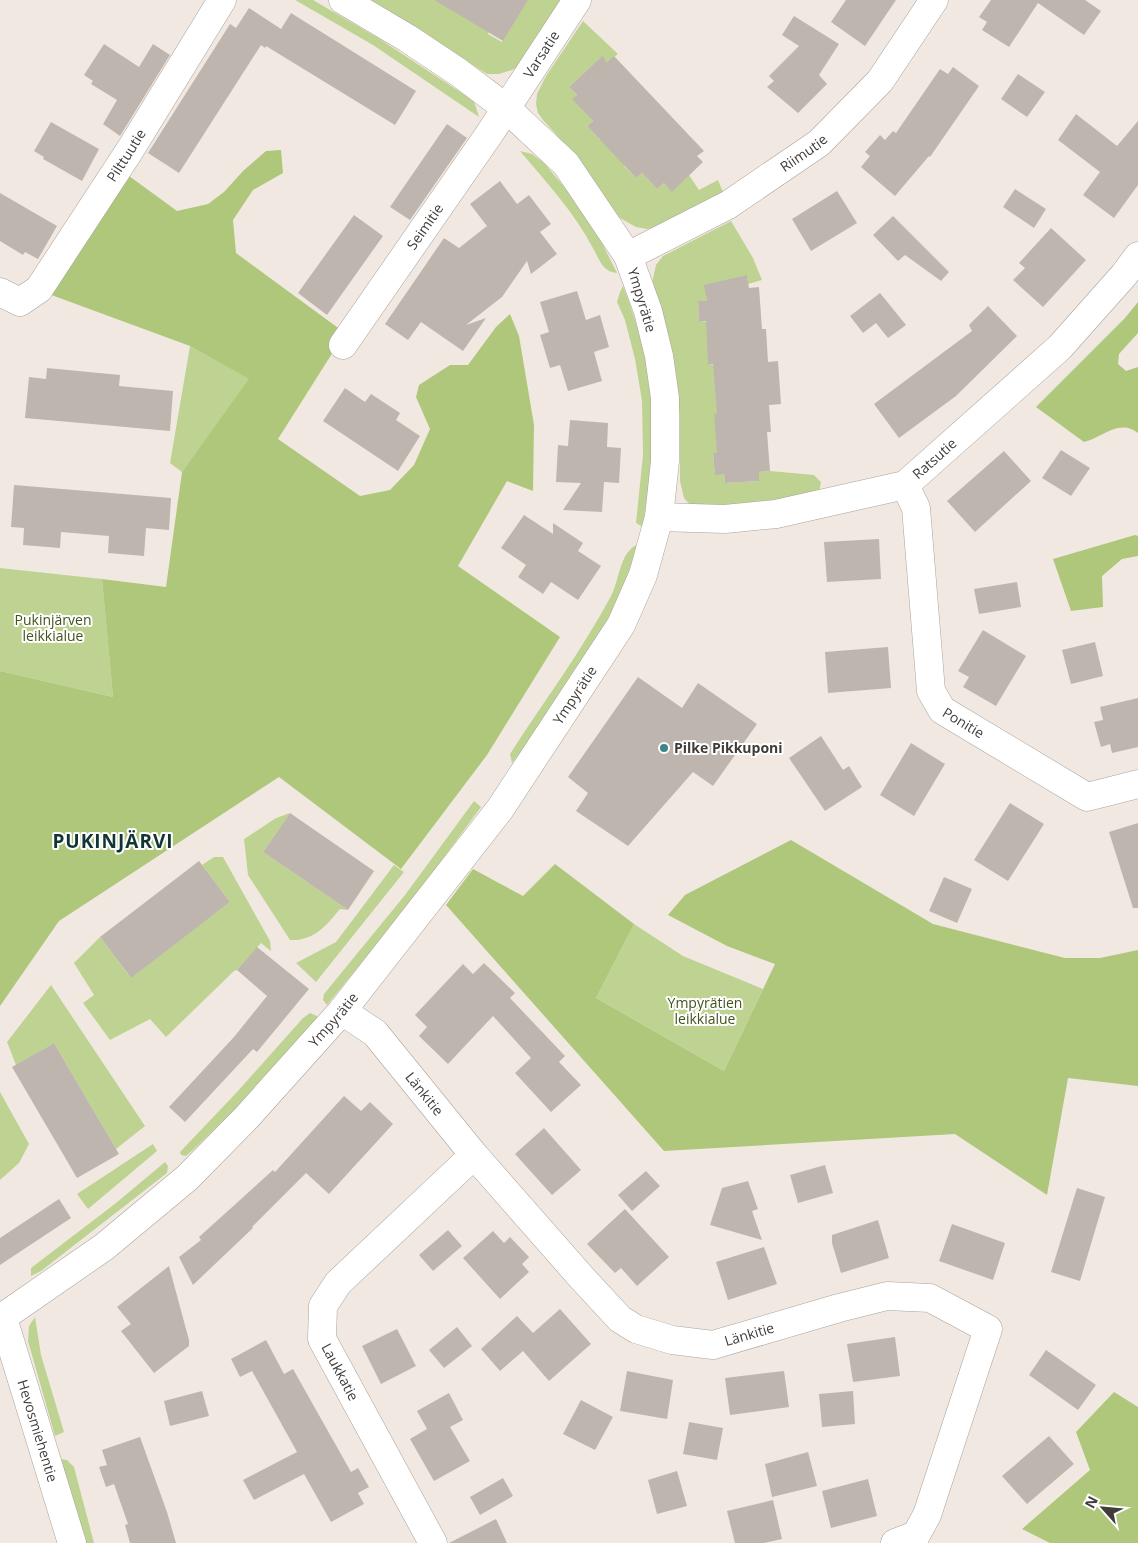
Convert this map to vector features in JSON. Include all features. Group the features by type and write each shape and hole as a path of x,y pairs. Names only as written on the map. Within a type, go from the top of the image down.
{"street":[{"name":"Pilttuutie","path":"10,297 39,289 130,150 222,0"},
{"name":"Ympyrätie","path":"1,1319 104,1247 187,1178 246,1118 342,1011 500,810 622,625 642,575 659,517 665,462 665,398 659,356 648,311 628,256 566,164 506,108 458,72 407,38 343,0"},
{"name":"Varsatie","path":"506,108 577,0"},
{"name":"Riimutie","path":"628,256 728,205 820,143 880,81 934,0"},
{"name":"Seimitie","path":"343,345 506,108"},
{"name":"Ratsutie","path":"659,517 725,520 776,514 905,485 1060,347 1124,275 1138,256"},
{"name":"Ponitie","path":"905,485 916,508 931,692 942,710 1086,798 1138,784"},
{"name":"Länkitie","path":"342,1011 375,1033 474,1155 620,1318 636,1328 672,1340 713,1345 887,1296 930,1298 988,1329 927,1515 916,1535 895,1543"},
{"name":"Laukkatie","path":"432,1543 322,1338 323,1306 338,1283 474,1155"},
{"name":"Hevosmiehentie","path":"1,1319 72,1543"}],"green space":[{"path":"295,0 313,0 378,38 474,101 479,117 373,45"},
{"path":"371,0 434,0 493,24 488,34 502,42 527,0 566,0 526,62 512,70 499,74 487,74"},
{"path":"583,21 618,54 607,62 601,57 569,87 577,95 573,99 593,121 587,126 600,140 607,134 625,167 636,178 642,173 657,189 664,183 672,191 689,175 699,190 718,180 723,192 660,226 647,229 636,227 620,218 573,153 543,120 538,113 536,104 537,94 546,76"},
{"path":"281,150 283,173 253,190 233,220 236,253 345,333 278,439 360,496 390,490 414,465 430,429 416,397 419,385 450,365 468,365 496,327 510,314 519,336 534,425 533,491 507,481 458,566 560,637 487,755 401,869 279,777 59,921 0,1006 0,671 113,697 102,579 166,587 182,472 249,379 190,346 46,293 125,173 177,211 208,204 224,192 243,171 266,151"},
{"path":"520,151 532,154 544,163 572,196 602,243 617,273 608,271 602,265 578,223"},
{"path":"731,221 753,258 762,280 748,284 747,276 705,286 707,301 698,302 699,322 713,321 709,365 721,364 726,413 714,414 725,453 713,454 715,474 724,474 725,483 759,481 759,472 770,471 814,475 821,482 819,493 745,509 691,506 684,498 680,481 680,415 675,375 652,283 656,265 663,256"},
{"path":"623,286 643,348 653,412 652,455 643,527 636,523 643,455 642,401 635,359 625,320 617,302"},
{"path":"1138,302 1138,333 1119,354 1118,364 1126,371 1138,367 1138,433 1131,429 1117,428 1084,442 1036,407 1125,318"},
{"path":"190,346 250,379 182,472 170,463"},
{"path":"1135,535 1138,536 1138,556 1122,559 1102,576 1103,607 1071,611 1053,559"},
{"path":"638,544 620,598 596,642 533,737 512,763 510,754 587,637 611,596 623,560 632,548"},
{"name":"Pukinjärven leikkialue","path":"0,568 102,579 113,697 0,671"},
{"path":"474,801 481,807 411,902 327,1005 323,1000 324,994 405,895"},
{"path":"290,813 263,852 348,910 340,909 319,931 298,940 290,940 248,875 244,839 276,818"},
{"path":"791,840 933,924 1065,958 1100,958 1138,950 1138,1086 1068,1078 1047,1195 955,1134 664,1151 446,905 473,869 523,896 555,864 634,924 596,998 724,1071 775,964 727,946 668,915 685,895"},
{"path":"214,857 223,857 270,941 271,951 261,943 237,970 166,1037 150,1019 110,1040 83,1003 94,995 74,963 100,937 130,977 230,902 202,865"},
{"path":"394,865 404,872 316,982 296,963 336,942"},
{"name":"Ympyrätien leikkialue","path":"634,924 683,956 763,989 724,1071 596,998"},
{"path":"51,985 145,1126 116,1149 54,1043 16,1065 7,1042"},
{"path":"310,1013 319,1017 245,1099 186,1156 181,1155 180,1152 303,1018"},
{"path":"0,1092 29,1144 19,1163 0,1180"},
{"path":"153,1144 157,1151 88,1209 77,1194"},
{"path":"165,1162 168,1166 167,1173 41,1271 31,1276 31,1268 116,1203"},
{"path":"35,1317 41,1355 64,1432 55,1436 28,1341 29,1326"},
{"path":"1114,1392 1138,1407 1138,1543 1050,1543 1022,1529 1090,1470 1076,1432"},
{"path":"61,1459 67,1460 74,1467 94,1543 84,1543"}],"building":[{"path":"434,0 528,0 503,41"},
{"path":"846,0 896,0 865,46 831,22"},
{"path":"991,0 1085,0 1101,11 1084,35 1038,3 1009,47 982,30 987,22 979,17"},
{"path":"249,8 281,29 291,13 416,91 395,125 266,46 265,48 261,45 179,173 148,153 230,24 236,28"},
{"path":"794,16 839,44 819,75 827,84 798,113 767,87 774,81 769,76 799,46 782,35"},
{"path":"104,44 139,67 153,44 170,55 120,136 103,124 117,100 91,84 93,81 84,75"},
{"path":"602,56 607,62 614,56 704,151 697,156 703,162 672,192 664,183 657,189 642,173 636,178 587,126 593,121 572,99 577,95 569,87"},
{"path":"953,67 979,86 930,157 895,196 861,167 870,156 865,152 880,135 885,140 893,131 896,133 940,69 948,74"},
{"path":"1018,74 1045,92 1027,117 1001,99"},
{"path":"1076,114 1117,146 1138,121 1138,185 1114,218 1083,195 1100,172 1058,140"},
{"path":"51,122 99,149 82,181 43,159 44,157 34,151"},
{"path":"447,124 467,138 410,220 390,207"},
{"path":"500,181 517,204 529,195 551,224 540,232 557,254 531,274 527,261 502,297 466,325 486,318 463,351 421,322 408,340 385,324 444,238 459,248 487,226 470,204"},
{"path":"1015,189 1046,209 1034,228 1003,207"},
{"path":"837,191 857,223 811,251 792,219"},
{"path":"0,193 57,226 38,259 25,252 23,255 0,241"},
{"path":"354,215 383,236 327,315 298,293"},
{"path":"893,216 949,272 941,281 905,255 898,261 873,235"},
{"path":"1051,228 1086,260 1043,307 1013,280 1025,268 1019,263"},
{"path":"747,275 749,288 759,287 762,329 766,329 768,362 778,361 781,404 769,405 771,432 767,432 770,471 759,472 759,481 725,483 724,474 715,475 713,453 717,453 714,414 717,413 713,364 708,365 706,321 699,322 698,301 707,301 704,285"},
{"path":"577,291 586,320 600,315 609,347 594,352 602,381 568,391 560,365 550,368 540,335 549,332 540,302"},
{"path":"880,293 906,325 888,338 876,323 863,333 850,316"},
{"path":"988,306 1017,336 956,396 899,438 874,404 972,331 969,325"},
{"path":"47,368 120,375 119,386 173,391 170,431 25,418 29,377 46,379"},
{"path":"345,388 365,402 371,394 400,413 396,420 420,436 398,471 323,421"},
{"path":"570,420 608,423 607,447 621,448 619,483 604,482 602,512 563,510 581,483 556,482 558,445 568,446"},
{"path":"1061,450 1090,468 1071,496 1042,478"},
{"path":"1004,451 1031,481 975,532 947,501"},
{"path":"14,485 171,498 169,530 146,528 144,556 108,553 109,536 61,532 60,548 23,545 24,528 11,527"},
{"path":"524,515 553,534 553,523 583,543 578,551 601,566 578,600 551,582 543,594 518,577 526,565 501,548"},
{"path":"879,539 881,579 827,582 824,542"},
{"path":"1017,582 1021,607 979,614 974,589"},
{"path":"983,630 1026,656 996,706 963,687 969,677 958,671"},
{"path":"1095,642 1103,676 1071,684 1062,650"},
{"path":"888,647 891,688 828,693 825,652"},
{"name":"Pilke Pikkuponi","path":"638,677 682,708 698,683 757,724 713,786 693,772 628,846 576,811 588,793 568,777"},
{"path":"1138,698 1138,747 1112,753 1110,744 1101,747 1094,722 1103,720 1100,707"},
{"path":"821,736 843,770 849,766 862,787 825,811 789,758"},
{"path":"911,743 945,764 914,816 880,795"},
{"path":"1010,803 1044,824 1008,881 974,860"},
{"path":"290,813 374,871 348,910 263,852"},
{"path":"1138,823 1138,908 1133,908 1109,832"},
{"path":"199,861 230,902 131,978 100,937"},
{"path":"944,877 972,889 957,923 929,911"},
{"path":"257,947 309,989 257,1052 253,1049 185,1122 169,1107 234,1037 267,996 237,970"},
{"path":"484,963 515,993 510,998 565,1056 559,1062 581,1085 551,1112 515,1073 531,1058 493,1016 448,1064 419,1036 427,1027 415,1015 463,964 473,974"},
{"path":"54,1043 119,1154 77,1178 12,1067"},
{"path":"344,1096 361,1111 370,1102 393,1124 329,1194 306,1173 253,1228 193,1285 179,1257 201,1240 199,1237 273,1170 275,1172"},
{"path":"544,1128 581,1170 552,1195 515,1154"},
{"path":"825,1165 833,1193 798,1203 790,1175"},
{"path":"646,1171 660,1186 632,1211 618,1195"},
{"path":"748,1181 758,1209 752,1211 762,1240 710,1225 722,1188"},
{"path":"1077,1188 1105,1197 1080,1281 1051,1272"},
{"path":"59,1199 71,1218 0,1265 0,1238"},
{"path":"625,1209 669,1257 637,1286 621,1268 615,1273 587,1244"},
{"path":"878,1220 889,1258 841,1273 832,1243 832,1235"},
{"path":"952,1224 1005,1243 993,1280 939,1261"},
{"path":"448,1230 462,1246 433,1271 419,1255"},
{"path":"493,1231 504,1243 510,1237 529,1257 522,1264 529,1272 500,1299 463,1258"},
{"path":"764,1247 777,1284 728,1300 716,1262"},
{"path":"169,1266 189,1346 154,1373 121,1331 131,1324 117,1307"},
{"path":"560,1309 591,1344 549,1381 523,1351 500,1371 481,1349 517,1316 533,1333"},
{"path":"457,1327 472,1346 444,1368 429,1350"},
{"path":"397,1329 416,1366 381,1384 362,1346"},
{"path":"895,1337 900,1376 853,1382 847,1344"},
{"path":"266,1340 284,1374 293,1369 351,1472 358,1468 369,1487 358,1493 364,1504 331,1522 304,1474 254,1500 243,1480 297,1452 252,1371 240,1377 231,1359"},
{"path":"1046,1350 1096,1385 1078,1410 1029,1375"},
{"path":"627,1371 673,1380 667,1419 620,1411"},
{"path":"784,1371 789,1407 730,1415 725,1378"},
{"path":"202,1391 209,1416 170,1426 164,1401"},
{"path":"853,1391 855,1424 822,1427 819,1394"},
{"path":"449,1393 463,1420 450,1427 470,1461 434,1481 410,1439 427,1429 417,1411"},
{"path":"581,1400 613,1417 595,1450 563,1434"},
{"path":"689,1422 723,1428 717,1460 683,1454"},
{"path":"1049,1436 1074,1464 1027,1504 1002,1476"},
{"path":"140,1437 176,1543 130,1543 125,1525 128,1524 114,1484 106,1487 99,1467 107,1465 102,1450"},
{"path":"808,1452 817,1486 772,1497 765,1464"},
{"path":"677,1471 687,1506 657,1514 648,1480"},
{"path":"503,1478 513,1496 480,1515 470,1497"},
{"path":"868,1479 877,1516 831,1528 822,1491"},
{"path":"773,1500 782,1539 764,1543 735,1543 727,1511"},
{"path":"496,1519 507,1543 449,1543"}],"place":[{"name":"Pilke Pikkuponi","path":"664,748"}],"district":[{"name":"PUKINJÄRVI","path":"113,841"}]}
